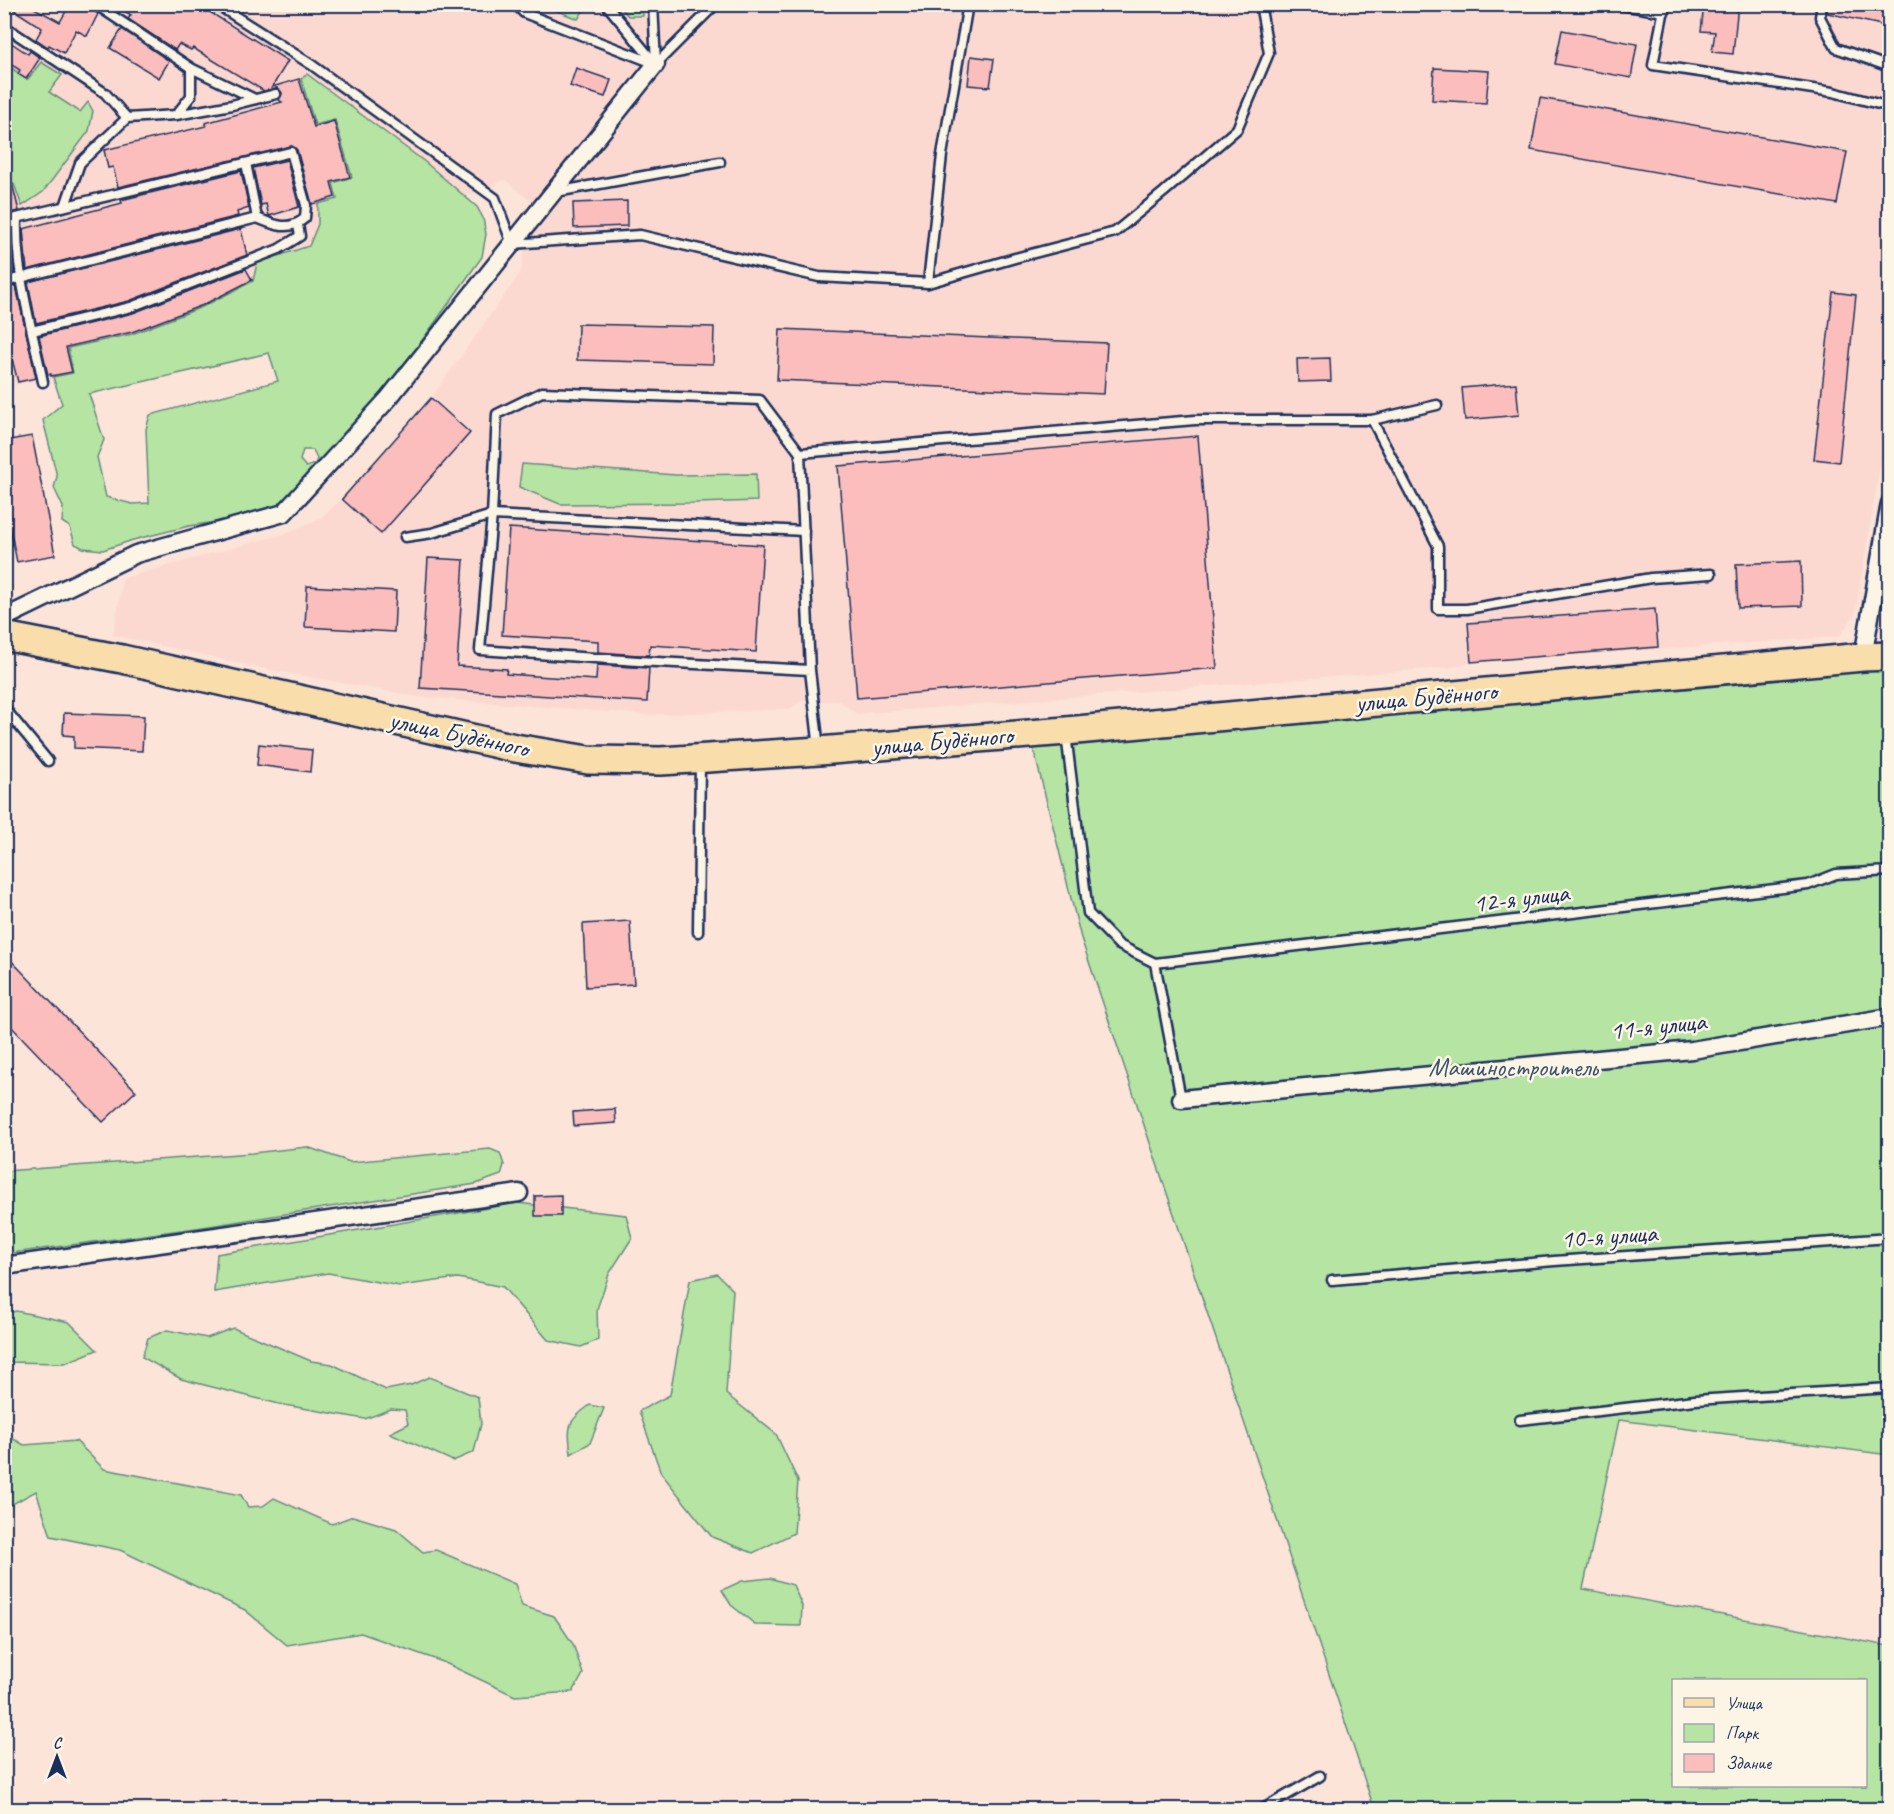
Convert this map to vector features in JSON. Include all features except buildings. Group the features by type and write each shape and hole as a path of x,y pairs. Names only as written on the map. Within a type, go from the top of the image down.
{"main road":[{"name":"улица Будённого","path":"4,636 134,661 515,748 588,760 662,761 819,751 1066,730 1890,656"}],"street":[{"path":"4,618 136,554 284,513 388,399 656,64"},
{"path":"1863,657 1890,503"},
{"name":"11-я улица","path":"1181,1099 1692,1050 1890,1017"},
{"path":"4,1266 519,1193"}],"lane":[{"path":"95,4 191,68 255,99"},
{"path":"216,4 312,65 495,198 512,243 640,235 819,278 928,283 1115,232 1164,192 1236,129 1269,53 1260,4"},
{"path":"515,4 524,13 656,64"},
{"path":"606,4 656,64"},
{"path":"653,4 656,64"},
{"path":"656,64 716,4"},
{"path":"928,283 942,155 968,4"},
{"path":"1614,4 1664,8 1653,65 1833,92 1890,107"},
{"path":"1822,4 1820,16 1836,48 1890,67"},
{"path":"4,26 105,93 128,118"},
{"path":"176,115 191,96 191,68"},
{"path":"65,206 80,163 128,118 176,115 276,94"},
{"path":"4,221 291,152 306,205 305,218 298,225 278,226 257,218 4,282"},
{"path":"553,193 720,162"},
{"path":"246,164 257,218"},
{"path":"17,218 16,243 21,278 43,382"},
{"path":"32,331 130,307 270,252 300,236 298,225"},
{"path":"810,670 480,650 492,514 496,414 542,392 760,400 800,453 810,670 819,751"},
{"path":"800,453 1195,420 1372,420 1437,405"},
{"path":"1372,420 1438,546 1438,609 1467,609 1651,578 1711,574"},
{"path":"405,537 432,532 492,514 804,531"},
{"path":"4,705 48,761"},
{"path":"1066,730 1088,913 1119,945 1155,963 1181,1099"},
{"path":"698,932 700,759"},
{"name":"12-я улица","path":"1155,963 1808,885 1836,874 1890,871"},
{"name":"10-я улица","path":"1332,1280 1554,1261 1890,1238"},
{"path":"1520,1419 1695,1400 1890,1388"},
{"path":"1261,1809 1320,1776"}],"shaded area":[{"path":"4,5 1889,5 1889,415 1855,614 1839,637 1471,662 1454,667 857,714 839,701 802,701 789,709 648,715 419,697 275,671 113,635 123,578 287,533 322,517 342,499 431,398 521,272 532,202 505,180 205,307 75,372 15,385 4,341"}],"green space":[{"path":"587,4 578,19 542,5"},
{"path":"619,5 642,5 643,16 628,16"},
{"path":"41,62 62,75 49,92 80,112 88,102 93,111 89,131 43,192 22,206 14,184 5,186 5,64 28,79"},
{"path":"307,74 425,162 477,207 483,218 486,234 482,257 377,399 316,471 279,505 248,517 189,526 103,550 83,548 75,544 70,527 62,522 63,507 54,488 57,476 43,420 62,404 53,377 73,373 68,348 132,334 202,307 253,281 257,263 309,246 318,224 318,204 337,199 333,183 352,177 335,120 315,125 301,79","holes":["269,353 278,381 150,415 146,429 149,503 132,504 106,497 97,457 104,440 89,394","303,450 313,450 317,459 315,464 306,467 300,460"]},
{"path":"522,464 676,475 756,474 757,501 560,504 519,487"},
{"name":"Машиностроитель","path":"1889,660 1889,1455 1619,1420 1583,1589 1889,1646 1889,1809 1372,1809 1373,1805 1081,938 1033,747 1856,661"},
{"path":"307,1147 350,1162 490,1149 500,1153 504,1165 501,1175 476,1184 203,1227 5,1254 5,1171"},
{"path":"517,1203 626,1215 632,1238 609,1274 597,1309 598,1340 581,1347 548,1340 503,1287 458,1278 400,1286 328,1273 214,1292 217,1254"},
{"path":"717,1274 733,1290 726,1394 776,1434 798,1481 794,1533 753,1553 712,1537 661,1473 639,1411 670,1395 690,1280"},
{"path":"16,1311 69,1322 97,1350 65,1363 5,1362 5,1314"},
{"path":"233,1328 311,1361 332,1364 386,1390 411,1385 429,1377 478,1397 481,1424 474,1452 453,1461 390,1433 408,1424 405,1410 391,1409 365,1419 279,1404 181,1379 142,1357 148,1338 167,1330 207,1338"},
{"path":"590,1405 604,1408 590,1443 571,1454 570,1425 576,1416"},
{"path":"5,1434 24,1445 76,1441 104,1469 241,1495 248,1507 263,1506 274,1498 332,1524 353,1516 396,1529 423,1552 436,1550 515,1584 522,1606 554,1616 573,1644 583,1674 573,1692 515,1696 443,1662 361,1633 287,1645 245,1610 120,1550 51,1536 36,1491 5,1508"},
{"path":"770,1578 793,1585 802,1606 801,1626 756,1625 731,1605 722,1590 742,1581"}]}
